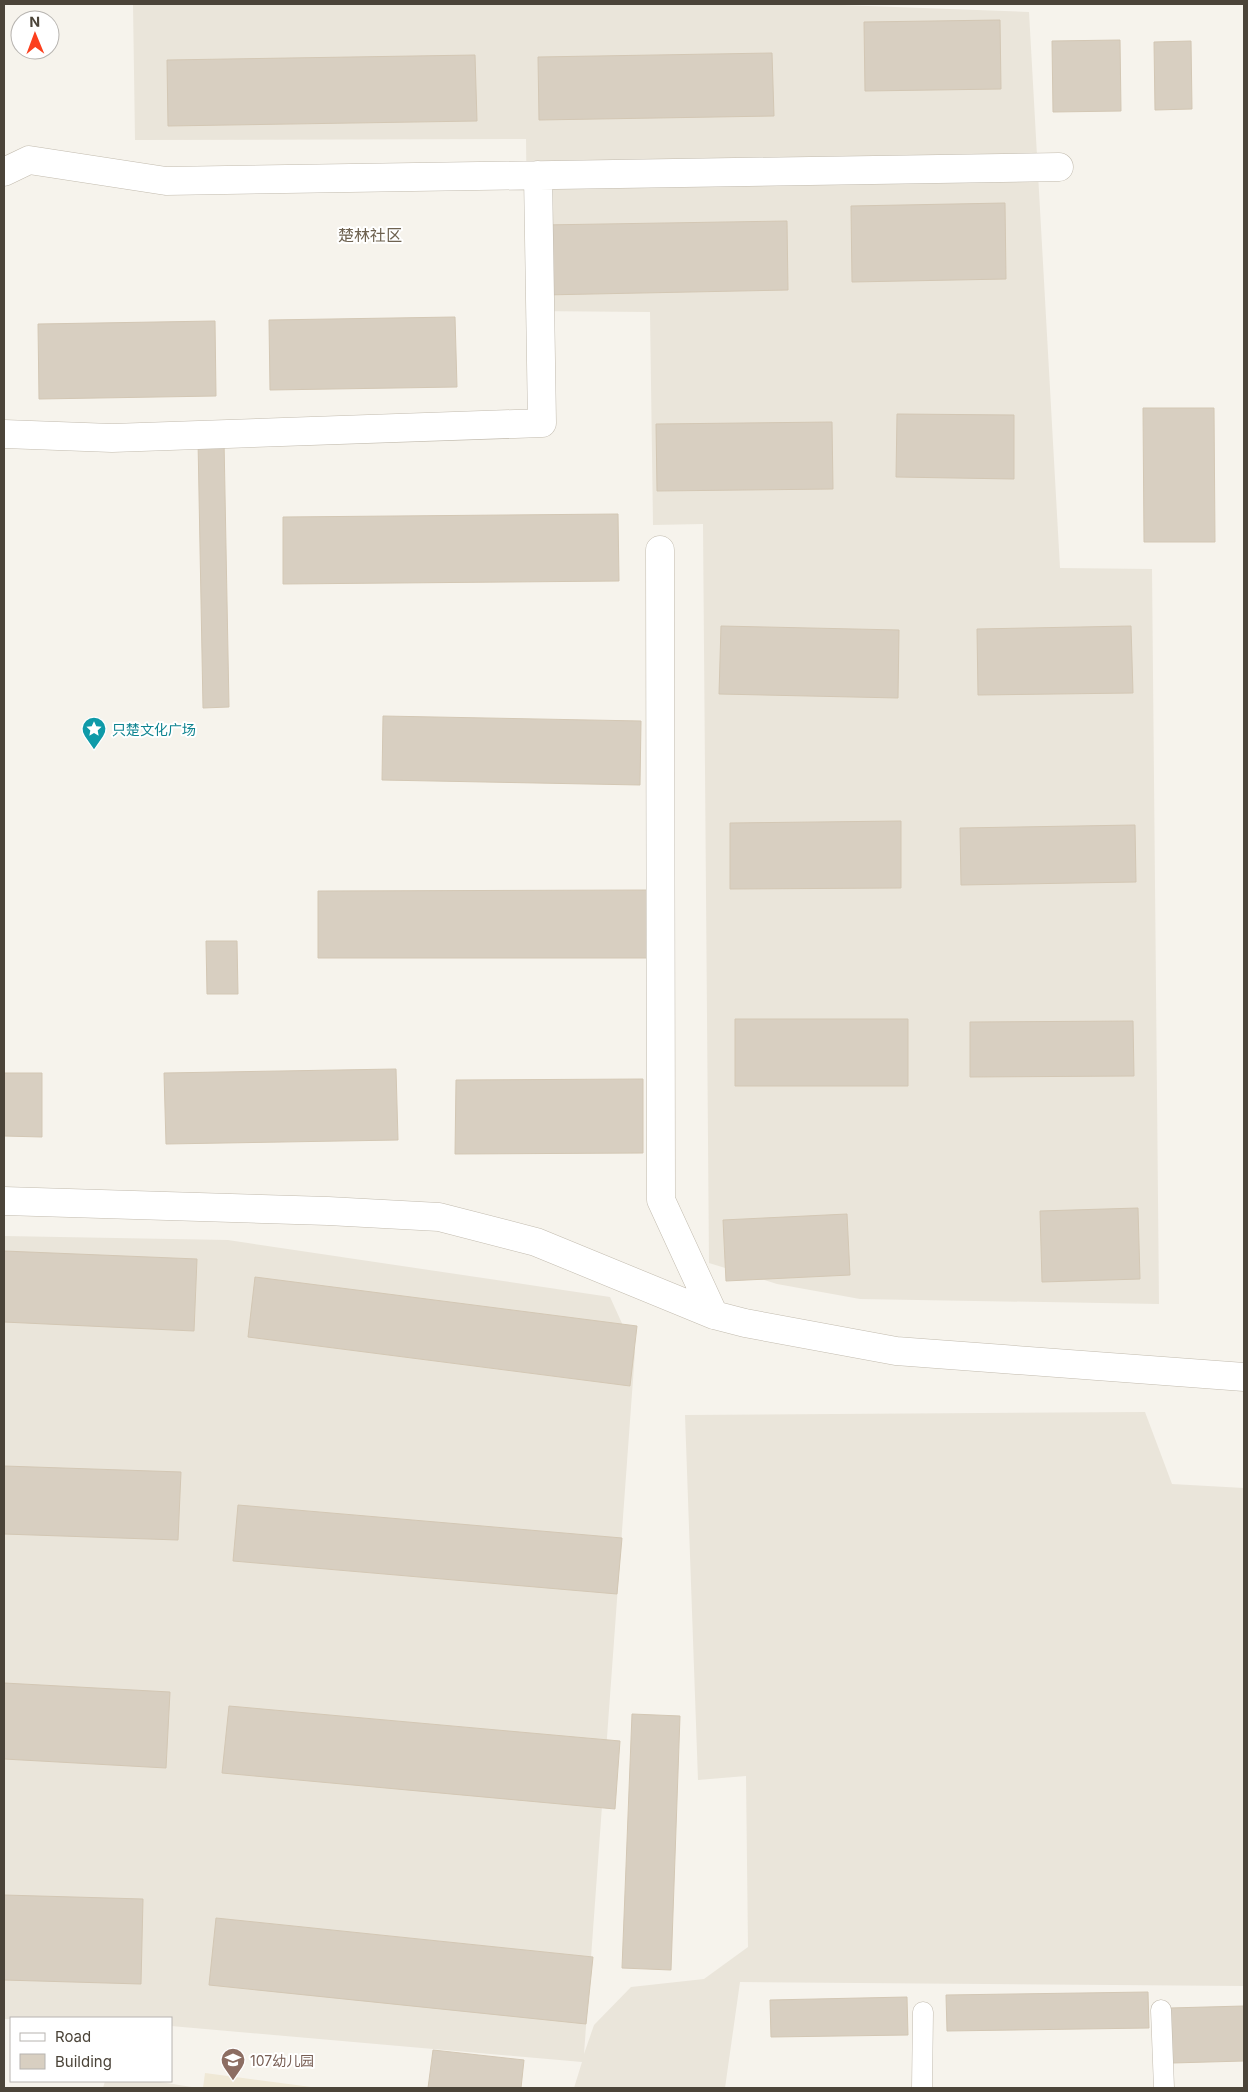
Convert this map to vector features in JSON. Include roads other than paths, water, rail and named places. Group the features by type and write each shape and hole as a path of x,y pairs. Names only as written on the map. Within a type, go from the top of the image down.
{"street":[{"path":"4,172 28,160 166,181 1059,167"},
{"path":"4,434 112,438 542,423 538,175"},
{"path":"660,550 661,1200 714,1315"},
{"path":"4,1201 328,1211 439,1217 536,1242 714,1315 745,1323 896,1351 1244,1377"}],"lane":[{"path":"1161,2010 1164,2088"},
{"path":"922,2088 923,2012"}],"place":[{"name":"只楚文化广场","path":"94,750"},
{"name":"107幼儿园","path":"233,2081"}],"district":[{"name":"楚林社区","path":"370,235"}]}
